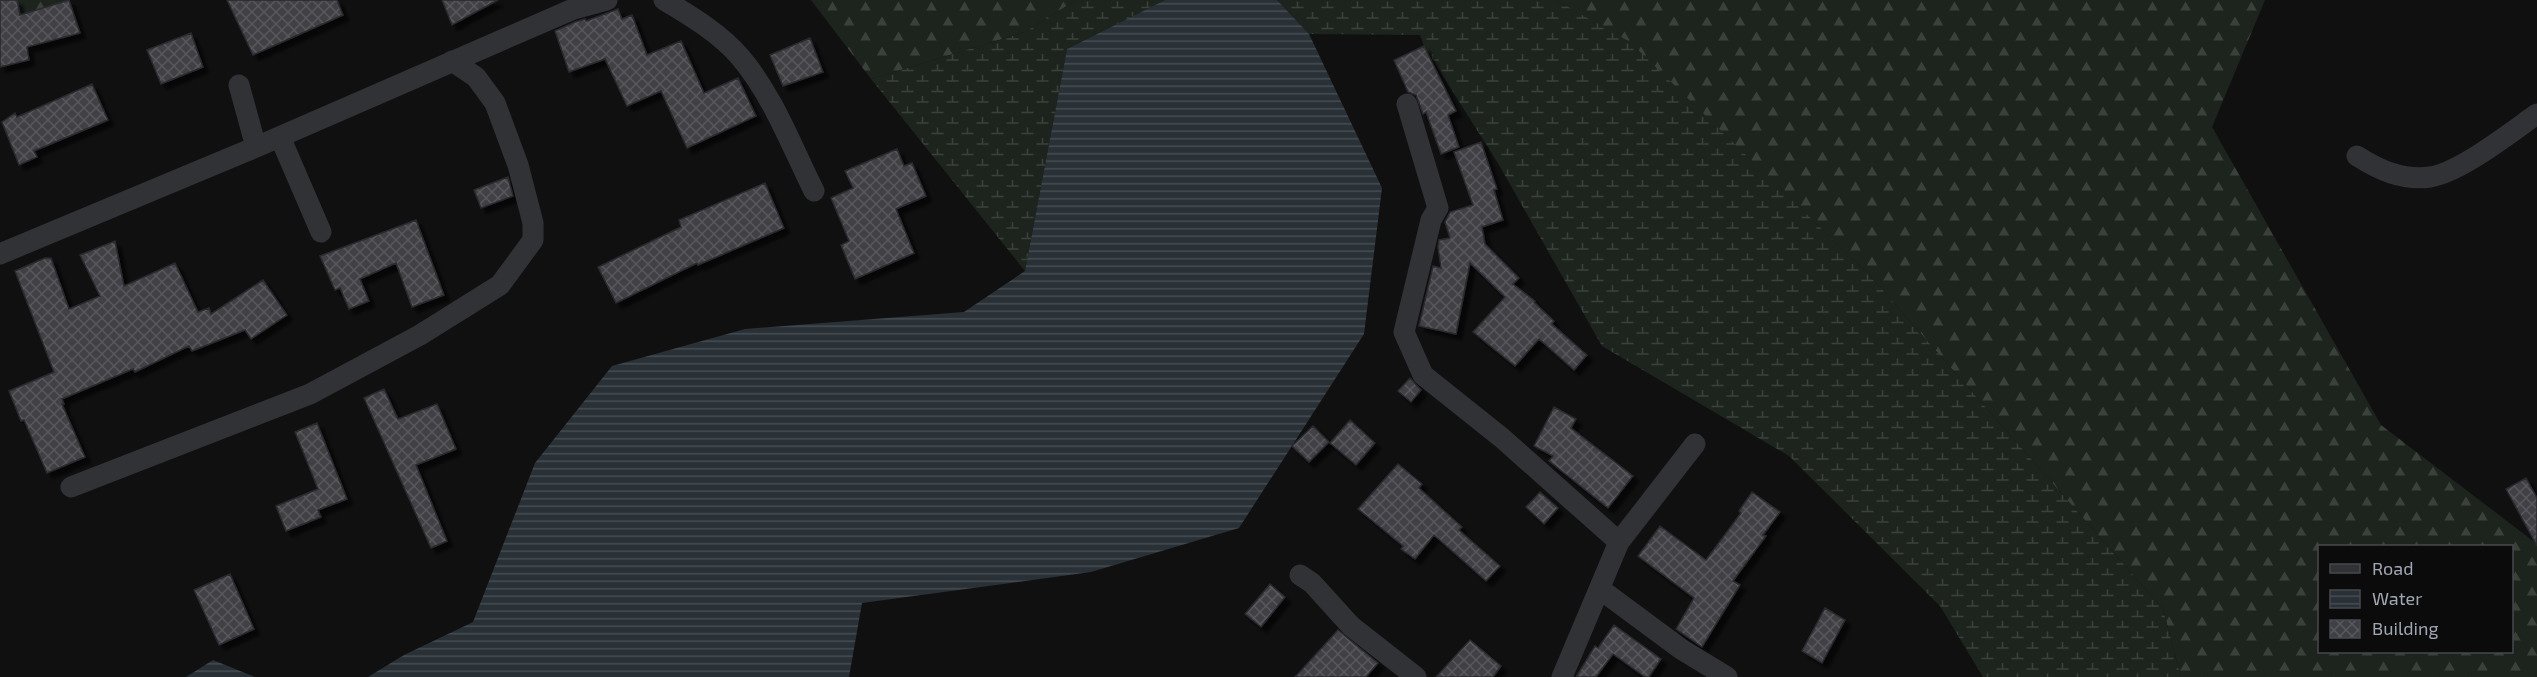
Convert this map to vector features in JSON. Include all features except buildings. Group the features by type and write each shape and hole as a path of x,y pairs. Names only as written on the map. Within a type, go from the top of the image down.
{"street":[{"path":"0,254 280,137 571,10 607,0"},
{"path":"664,0 699,22 740,57 759,84 814,191"},
{"path":"71,487 310,394 420,335 500,285 533,240 533,223 518,165 495,103 476,77 452,61"},
{"path":"239,85 256,147"},
{"path":"1407,104 1438,208 1431,220 1404,332 1423,375 1502,438 1619,542"},
{"path":"2357,156 2397,175 2432,177 2450,170 2491,146 2537,114"},
{"path":"280,137 321,232"},
{"path":"1562,677 1619,542 1695,444"},
{"path":"1300,575 1312,583 1351,626 1416,677"},
{"path":"1600,589 1682,649 1727,677"}],"green space":[{"path":"0,0 69,0 0,41"},
{"path":"811,0 1076,0 1025,32 871,79"},
{"path":"1076,0 1165,0 1067,49 1025,271 871,79 1025,32"},
{"path":"1277,0 1556,0 1630,42 1871,277 2163,609 2181,677 1983,677 1940,606 1789,456 1602,346 1499,165 1424,46 1420,35 1309,34"},
{"path":"1556,0 2265,0 2212,127 2381,425 2537,544 2537,677 2181,677 2163,609 1871,277 1630,43"}],"water":[{"path":"1165,0 1277,0 1309,34 1382,188 1364,334 1239,528 1091,572 862,603 849,677 368,677 404,655 473,622 535,463 612,366 745,329 964,312 1025,271 1067,49"},
{"path":"213,660 255,677 186,677"}]}
